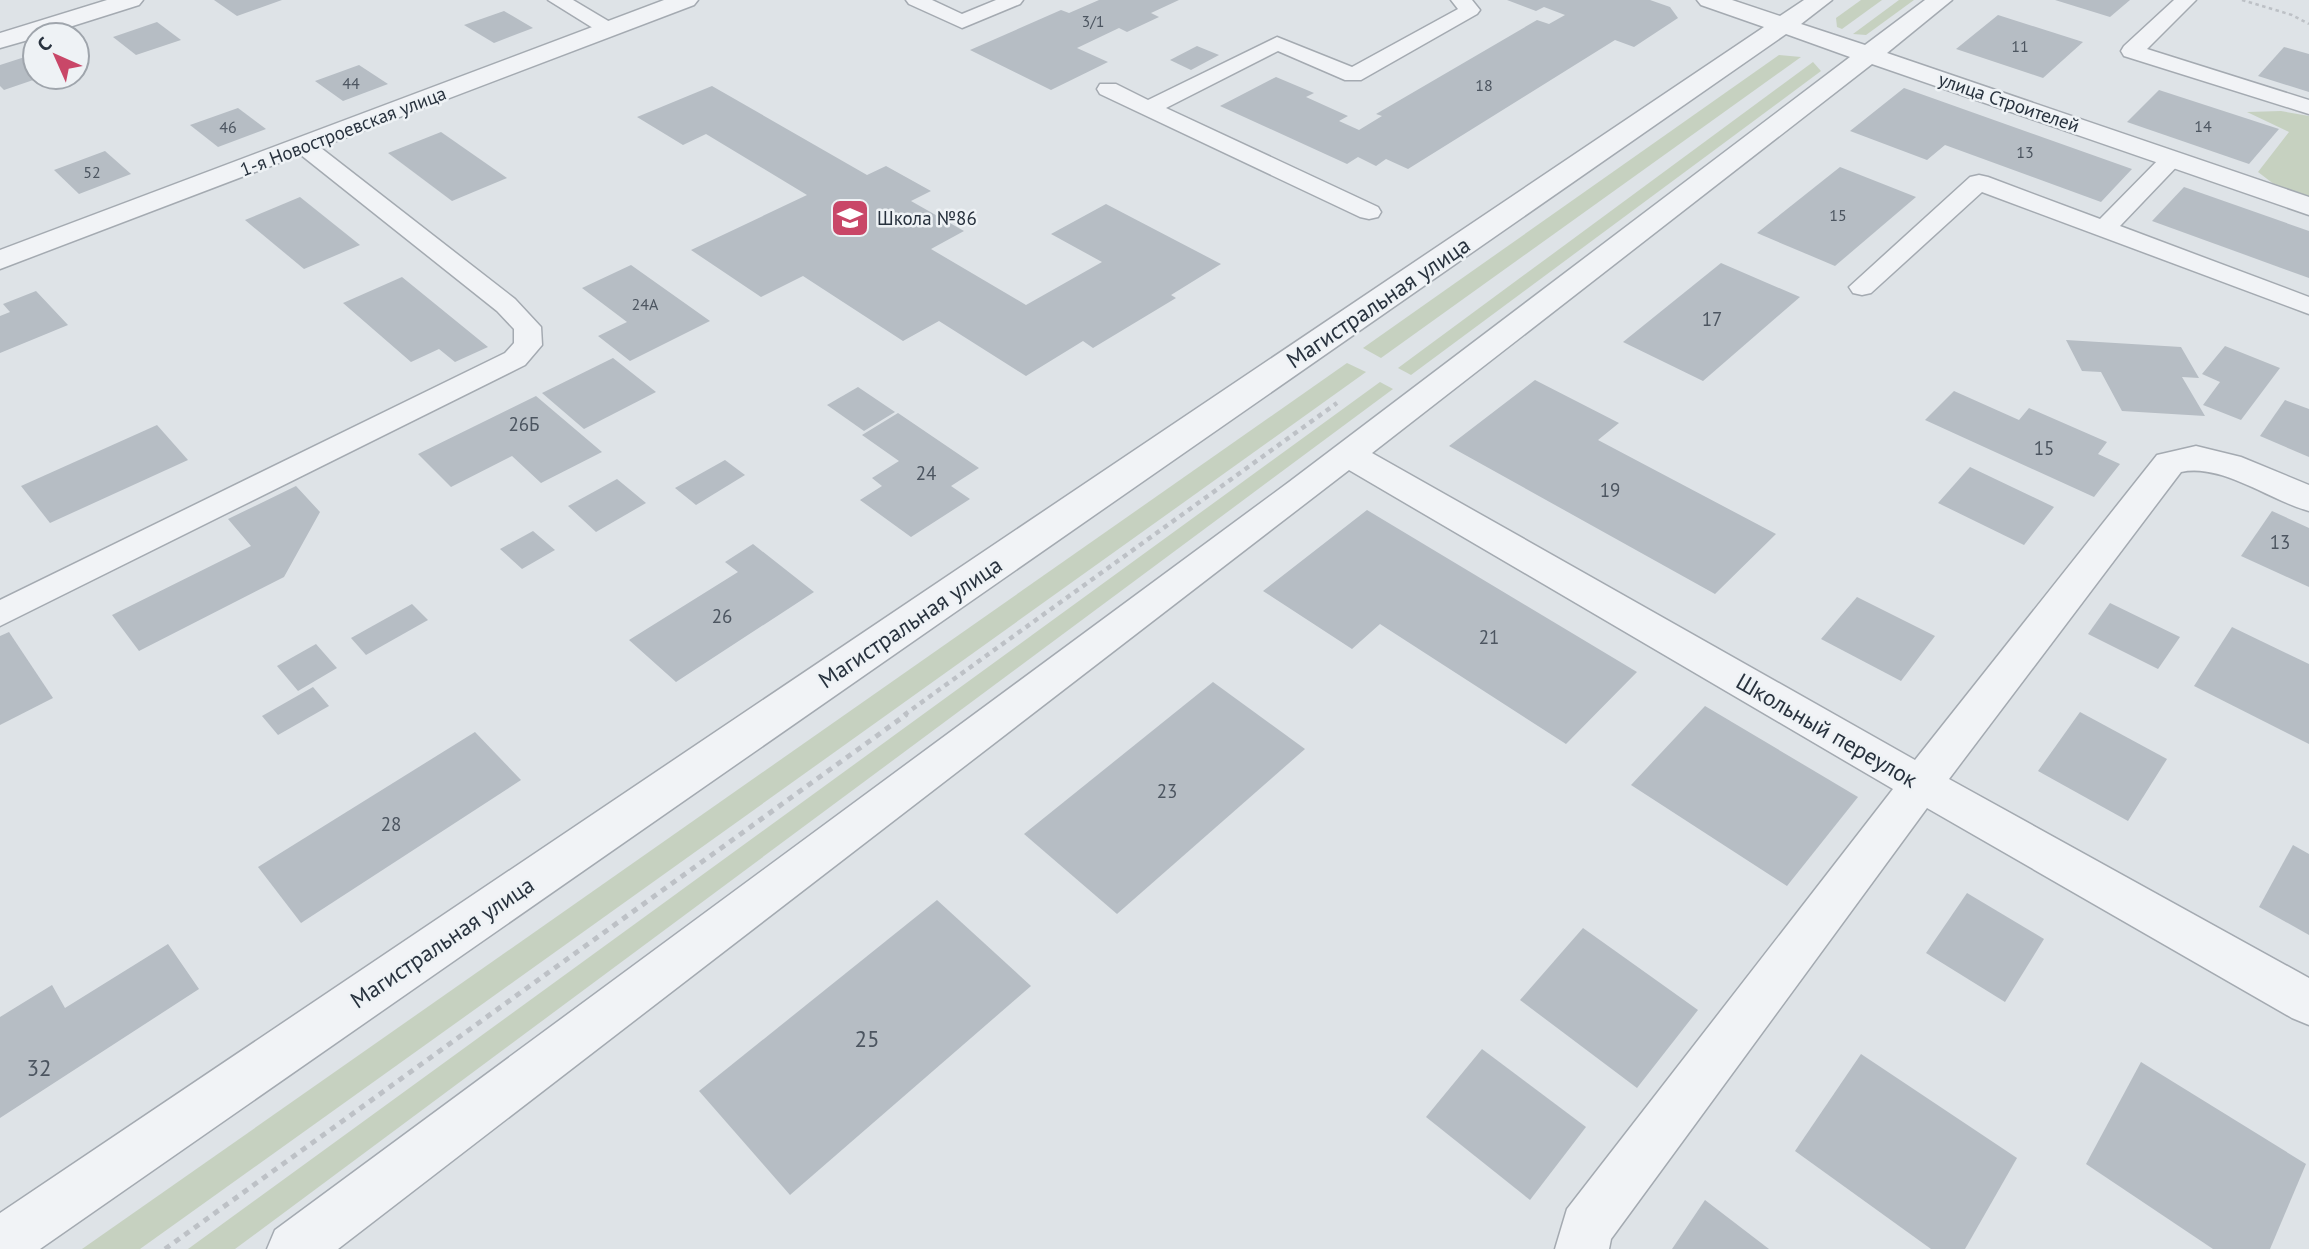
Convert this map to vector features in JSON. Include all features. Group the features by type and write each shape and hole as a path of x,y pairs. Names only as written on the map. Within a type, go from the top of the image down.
{"street":[{"path":"0,41 131,0"},
{"name":"1-я Новостроевская улица","path":"0,260 686,0"},
{"name":"улица Строителей","path":"1709,0 1870,53 2309,206"},
{"name":"Магистральная улица","path":"0,1245 1820,0"},
{"path":"294,1249 1347,454 1940,0"},
{"name":"Школьный переулок","path":"1347,454 1921,785 2309,1003"},
{"path":"1582,1249 1586,1228 2169,463 2196,457 2229,465 2309,499"}],"lane":[{"path":"558,0 608,29"},
{"path":"916,0 962,22 1013,0"},
{"path":"1149,108 1277,43 1353,75 1470,10 1461,0"},
{"path":"2186,0 2132,51 2309,107"},
{"path":"1108,89 1369,212"},
{"path":"0,614 515,359 528,345 527,327 506,305 304,146"},
{"path":"2104,229 2172,159"},
{"path":"1862,287 1979,182 2309,306"}],"path":[{"path":"2242,0 2292,15 2309,24"},
{"path":"165,1249 1347,395"}],"green space":[{"path":"1861,0 1882,0 1842,29 1837,27 1836,18"},
{"path":"1899,0 1914,0 1866,35 1853,34"},
{"path":"1779,55 1801,57 1381,358 1363,348"},
{"path":"1813,62 1821,71 1411,375 1398,368"},
{"path":"2281,111 2309,116 2309,199 2279,188 2258,172 2289,132 2247,112"},
{"path":"1347,363 1366,372 140,1249 82,1249"},
{"path":"1380,382 1393,389 235,1249 188,1249"}],"building":[{"path":"214,0 282,0 237,16"},
{"path":"1099,0 1179,0 1151,13 1159,17 1127,32 1119,28 1077,48 1108,62 1051,90 970,50 1061,10 1069,13"},
{"path":"1507,0 1650,0 1670,7 1678,18 1634,47 1615,40 1408,169 1386,159 1376,166 1358,157 1347,164 1220,106 1276,77 1314,93 1306,97 1348,116 1339,121 1359,130 1382,116 1376,114 1537,20 1549,24 1565,15 1544,7 1536,11"},
{"path":"2055,0 2130,0 2110,17"},
{"path":"504,11 533,28 494,43 464,25"},
{"path":"1998,15 2083,42 2043,78 1956,49"},
{"path":"157,22 181,40 136,55 113,37"},
{"path":"1197,46 1219,55 1191,70 1170,60"},
{"path":"2284,47 2309,54 2309,92 2258,76"},
{"path":"21,58 21,84 4,90 0,86 0,65"},
{"path":"359,65 388,84 343,101 315,81"},
{"name":"Школа №86","path":"712,86 867,175 886,166 931,191 911,201 964,231 931,249 1026,305 1102,262 1051,234 1106,204 1221,264 1171,295 1176,298 1093,348 1083,341 1026,376 939,321 903,341 803,276 761,297 691,250 807,195 706,134 683,145 637,117"},
{"path":"1904,88 2132,169 2101,202 1945,145 1927,160 1850,131"},
{"path":"2159,90 2279,129 2249,164 2127,122"},
{"path":"238,108 266,129 218,147 190,125"},
{"path":"441,132 507,178 452,201 388,153"},
{"path":"105,151 131,174 79,194 54,170"},
{"path":"1840,167 1916,197 1835,266 1757,233"},
{"path":"2184,187 2309,231 2309,278 2152,221"},
{"path":"300,197 360,245 304,269 245,220"},
{"path":"1721,263 1800,297 1703,381 1623,342"},
{"path":"631,265 710,321 630,361 598,336 627,322 582,288"},
{"path":"402,277 488,347 455,362 439,349 411,362 343,303"},
{"path":"36,291 68,325 0,353 0,316 10,312 3,304"},
{"path":"2066,340 2181,347 2199,378 2182,377 2205,416 2122,411 2101,372 2082,371"},
{"path":"2225,346 2280,368 2241,420 2203,405 2220,382 2202,374"},
{"path":"613,358 656,392 584,429 542,393"},
{"path":"1535,380 1619,423 1598,440 1776,534 1715,594 1449,446"},
{"path":"858,387 895,412 864,431 827,405"},
{"path":"1954,391 2019,420 2029,408 2107,442 2098,454 2120,464 2094,497 1925,420"},
{"path":"536,396 602,452 541,483 512,456 451,487 418,454"},
{"path":"2285,400 2309,409 2309,457 2260,436"},
{"path":"898,413 979,468 951,486 970,499 911,537 860,500 882,486 872,478 899,461 862,435"},
{"path":"157,425 188,460 50,523 21,486"},
{"path":"725,460 745,475 696,505 675,488"},
{"path":"1970,467 2054,507 2024,545 1938,503"},
{"path":"617,479 646,503 596,532 568,506"},
{"path":"296,486 320,512 284,577 139,651 112,615 251,546 228,519"},
{"path":"1367,510 1637,672 1566,744 1380,624 1352,649 1263,591"},
{"path":"2272,511 2309,528 2309,587 2241,556"},
{"path":"533,531 555,550 522,569 500,549"},
{"path":"753,544 814,592 676,682 629,640 738,572 725,562"},
{"path":"1857,597 1935,636 1901,681 1821,639"},
{"path":"2110,603 2180,637 2158,669 2088,634"},
{"path":"412,604 428,620 366,655 351,638"},
{"path":"2232,627 2309,664 2309,744 2194,686"},
{"path":"9,632 53,698 0,725 0,636"},
{"path":"316,644 337,668 298,691 277,666"},
{"path":"1213,682 1305,749 1117,914 1024,834"},
{"path":"313,687 329,706 278,735 262,716"},
{"path":"1705,706 1858,797 1787,886 1631,785"},
{"path":"2080,712 2167,759 2128,821 2038,771"},
{"path":"475,732 521,780 301,923 258,867"},
{"path":"2293,845 2309,854 2309,935 2259,907"},
{"path":"1967,893 2044,939 2005,1002 1926,953"},
{"path":"937,900 1031,986 790,1195 699,1091"},
{"path":"1583,928 1698,1010 1637,1088 1520,1000"},
{"path":"168,944 199,989 0,1118 0,1017 52,985 65,1008"},
{"path":"1482,1049 1586,1127 1530,1200 1426,1117"},
{"path":"1861,1054 2017,1158 1965,1249 1931,1249 1795,1151"},
{"path":"2141,1062 2306,1164 2270,1249 2213,1249 2086,1164"},
{"path":"1705,1200 1769,1249 1672,1249"}],"place":[{"name":"Школа №86","path":"850,218"}]}
